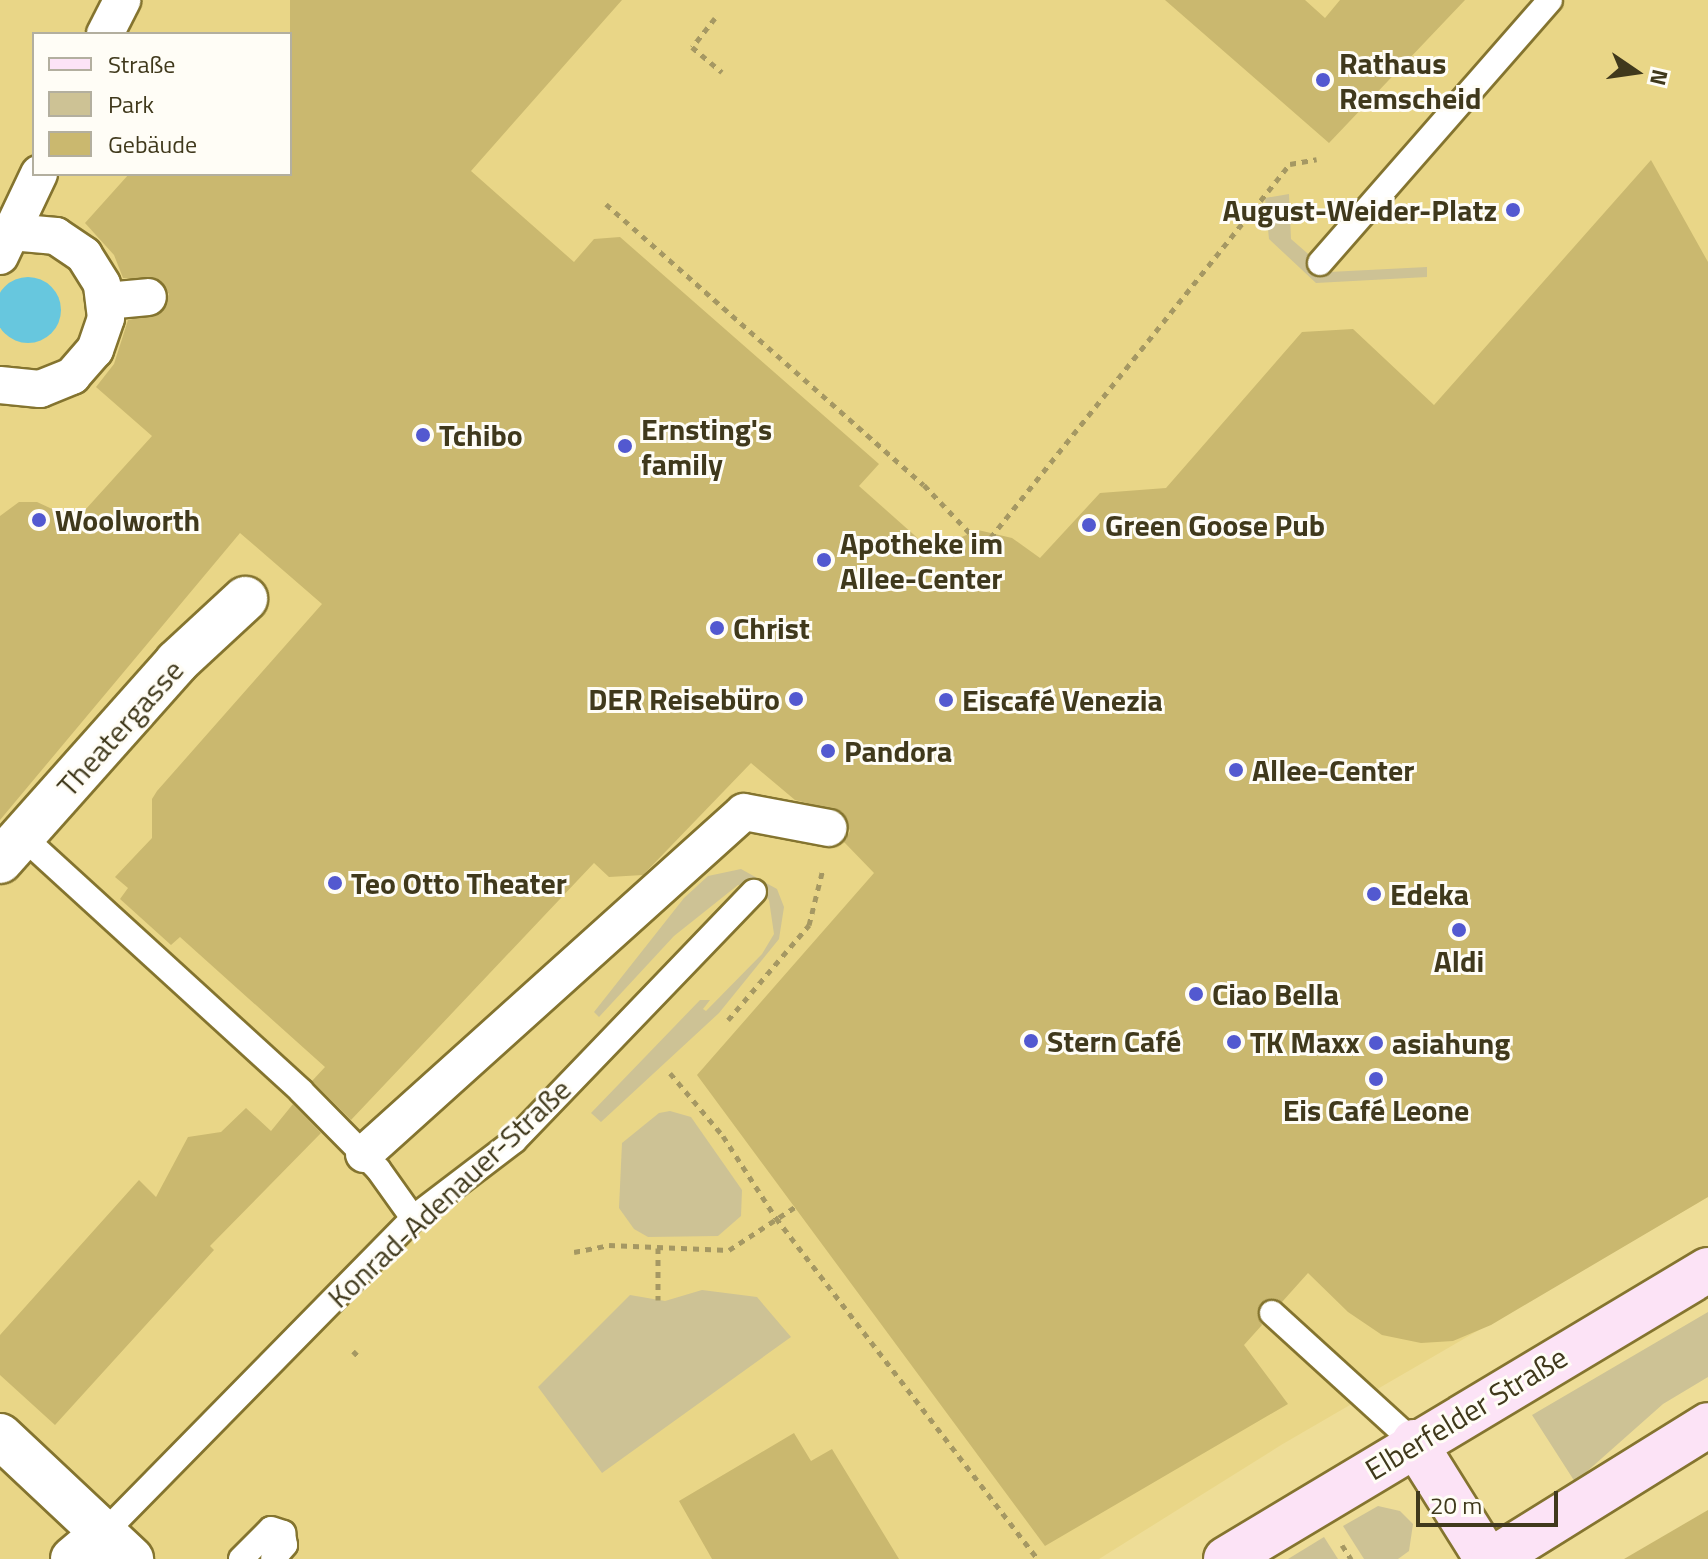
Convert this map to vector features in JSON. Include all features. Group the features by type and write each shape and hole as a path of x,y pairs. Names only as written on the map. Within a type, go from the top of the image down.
{"main road":[{"name":"Elberfelder Straße","path":"1226,1559 1414,1442 1708,1270"},
{"path":"1493,1559 1708,1425"},
{"path":"1414,1442 1487,1559"}],"street":[{"path":"106,32 122,0"},
{"path":"6,244 38,176"},
{"path":"0,385 40,389 72,376 95,350 106,301 95,269 71,244 39,231 6,244"},
{"path":"106,301 148,297"},
{"name":"Theatergasse","path":"11,848 177,662 245,599"},
{"path":"364,1154 744,812 829,828"},
{"path":"0,1436 102,1551"}],"lane":[{"path":"1320,263 1550,0"},
{"path":"11,848 364,1154 413,1218"},
{"name":"Konrad-Adenauer-Straße","path":"102,1551 413,1218 514,1141 754,892"},
{"path":"1276,1312 1414,1442"},
{"path":"241,1559 271,1529 283,1533 285,1545 273,1559"}],"path":[{"path":"715,18 692,47 722,72"},
{"path":"606,204 924,485 983,547 1290,164 1317,159"},
{"path":"728,1020 809,925 820,892 829,828"},
{"path":"670,1073 723,1136 776,1218 1038,1559"},
{"path":"574,1252 609,1245 729,1250 795,1207"},
{"path":"658,1248 658,1300"}],"shaded area":[{"path":"0,0 1708,0 1708,1197 1281,1445 1099,1559 0,1559"}],"green space":[{"path":"1289,194 1291,239 1329,272 1427,267 1427,277 1316,283 1269,239 1265,198"},
{"path":"741,869 777,889 784,907 779,939 719,1013 601,1122 591,1113 700,1000 710,1000 703,1009 706,1011 762,954 774,934 769,900 760,890 738,885 674,936 599,1017 594,1012 684,898 708,876"},
{"path":"670,1111 691,1117 742,1190 741,1216 718,1236 648,1237 634,1229 619,1208 622,1143 659,1113"},
{"path":"702,1290 757,1297 791,1337 602,1473 538,1387 630,1295 665,1301"},
{"path":"1708,1312 1708,1377 1663,1404 1575,1482 1532,1415"},
{"path":"1378,1506 1400,1511 1413,1524 1409,1551 1398,1559 1364,1559 1343,1526"},
{"path":"1324,1537 1338,1559 1288,1559"}],"water":[{"path":"28,277 41,280 55,292 60,304 58,323 41,340 28,343 15,340 -1,325 -1,295 15,280"}],"building":[{"name":"Allee-Center","path":"290,0 622,0 471,171 574,262 594,239 620,237 879,464 859,486 931,550 978,530 1012,538 1040,558 1100,493 1166,488 1302,332 1353,329 1434,405 1651,160 1708,262 1708,1197 1491,1325 1453,1341 1421,1343 1382,1335 1348,1312 1308,1273 1282,1302 1268,1299 1260,1304 1258,1317 1262,1325 1244,1345 1288,1404 1045,1546 697,1075 874,873 844,842 850,831 842,812 795,800 751,763 643,875 609,877 594,863 351,1120 312,1081 325,1067 180,937 171,945 120,899 128,888 115,877 152,838 152,799 157,791 322,604 240,533 0,820 0,516 19,502 37,502 76,520 152,436 96,387 114,364 128,320 159,314 169,294 156,278 123,278 114,255 85,223 127,176 292,176"},
{"name":"Rathaus Remscheid","path":"1165,0 1305,0 1325,18 1340,0 1465,0 1329,143"},
{"path":"293,1104 321,1133 210,1246 214,1250 55,1425 0,1375 0,1335 139,1180 156,1197 188,1137 221,1132 246,1108 271,1131"},
{"path":"794,1433 811,1461 832,1449 899,1559 712,1559 679,1501"},
{"path":"1708,1510 1708,1559 1624,1559"}],"place":[{"name":"Rathaus Remscheid","path":"1323,80"},
{"name":"August-Weider-Platz","path":"1513,210"},
{"name":"Tchibo","path":"423,435"},
{"name":"Ernsting's family","path":"625,446"},
{"name":"Woolworth","path":"39,520"},
{"name":"Green Goose Pub","path":"1089,525"},
{"name":"Apotheke im Allee-Center","path":"824,560"},
{"name":"Christ","path":"717,628"},
{"name":"DER Reisebüro","path":"796,699"},
{"name":"Eiscafé Venezia","path":"946,700"},
{"name":"Pandora","path":"828,751"},
{"name":"Allee-Center","path":"1236,770"},
{"name":"Teo Otto Theater","path":"335,883"},
{"name":"Edeka","path":"1374,894"},
{"name":"Aldi","path":"1459,930"},
{"name":"Ciao Bella","path":"1196,994"},
{"name":"Stern Café","path":"1031,1041"},
{"name":"TK Maxx","path":"1234,1042"},
{"name":"asiahung","path":"1376,1043"},
{"name":"Eis Café Leone","path":"1376,1079"}]}
